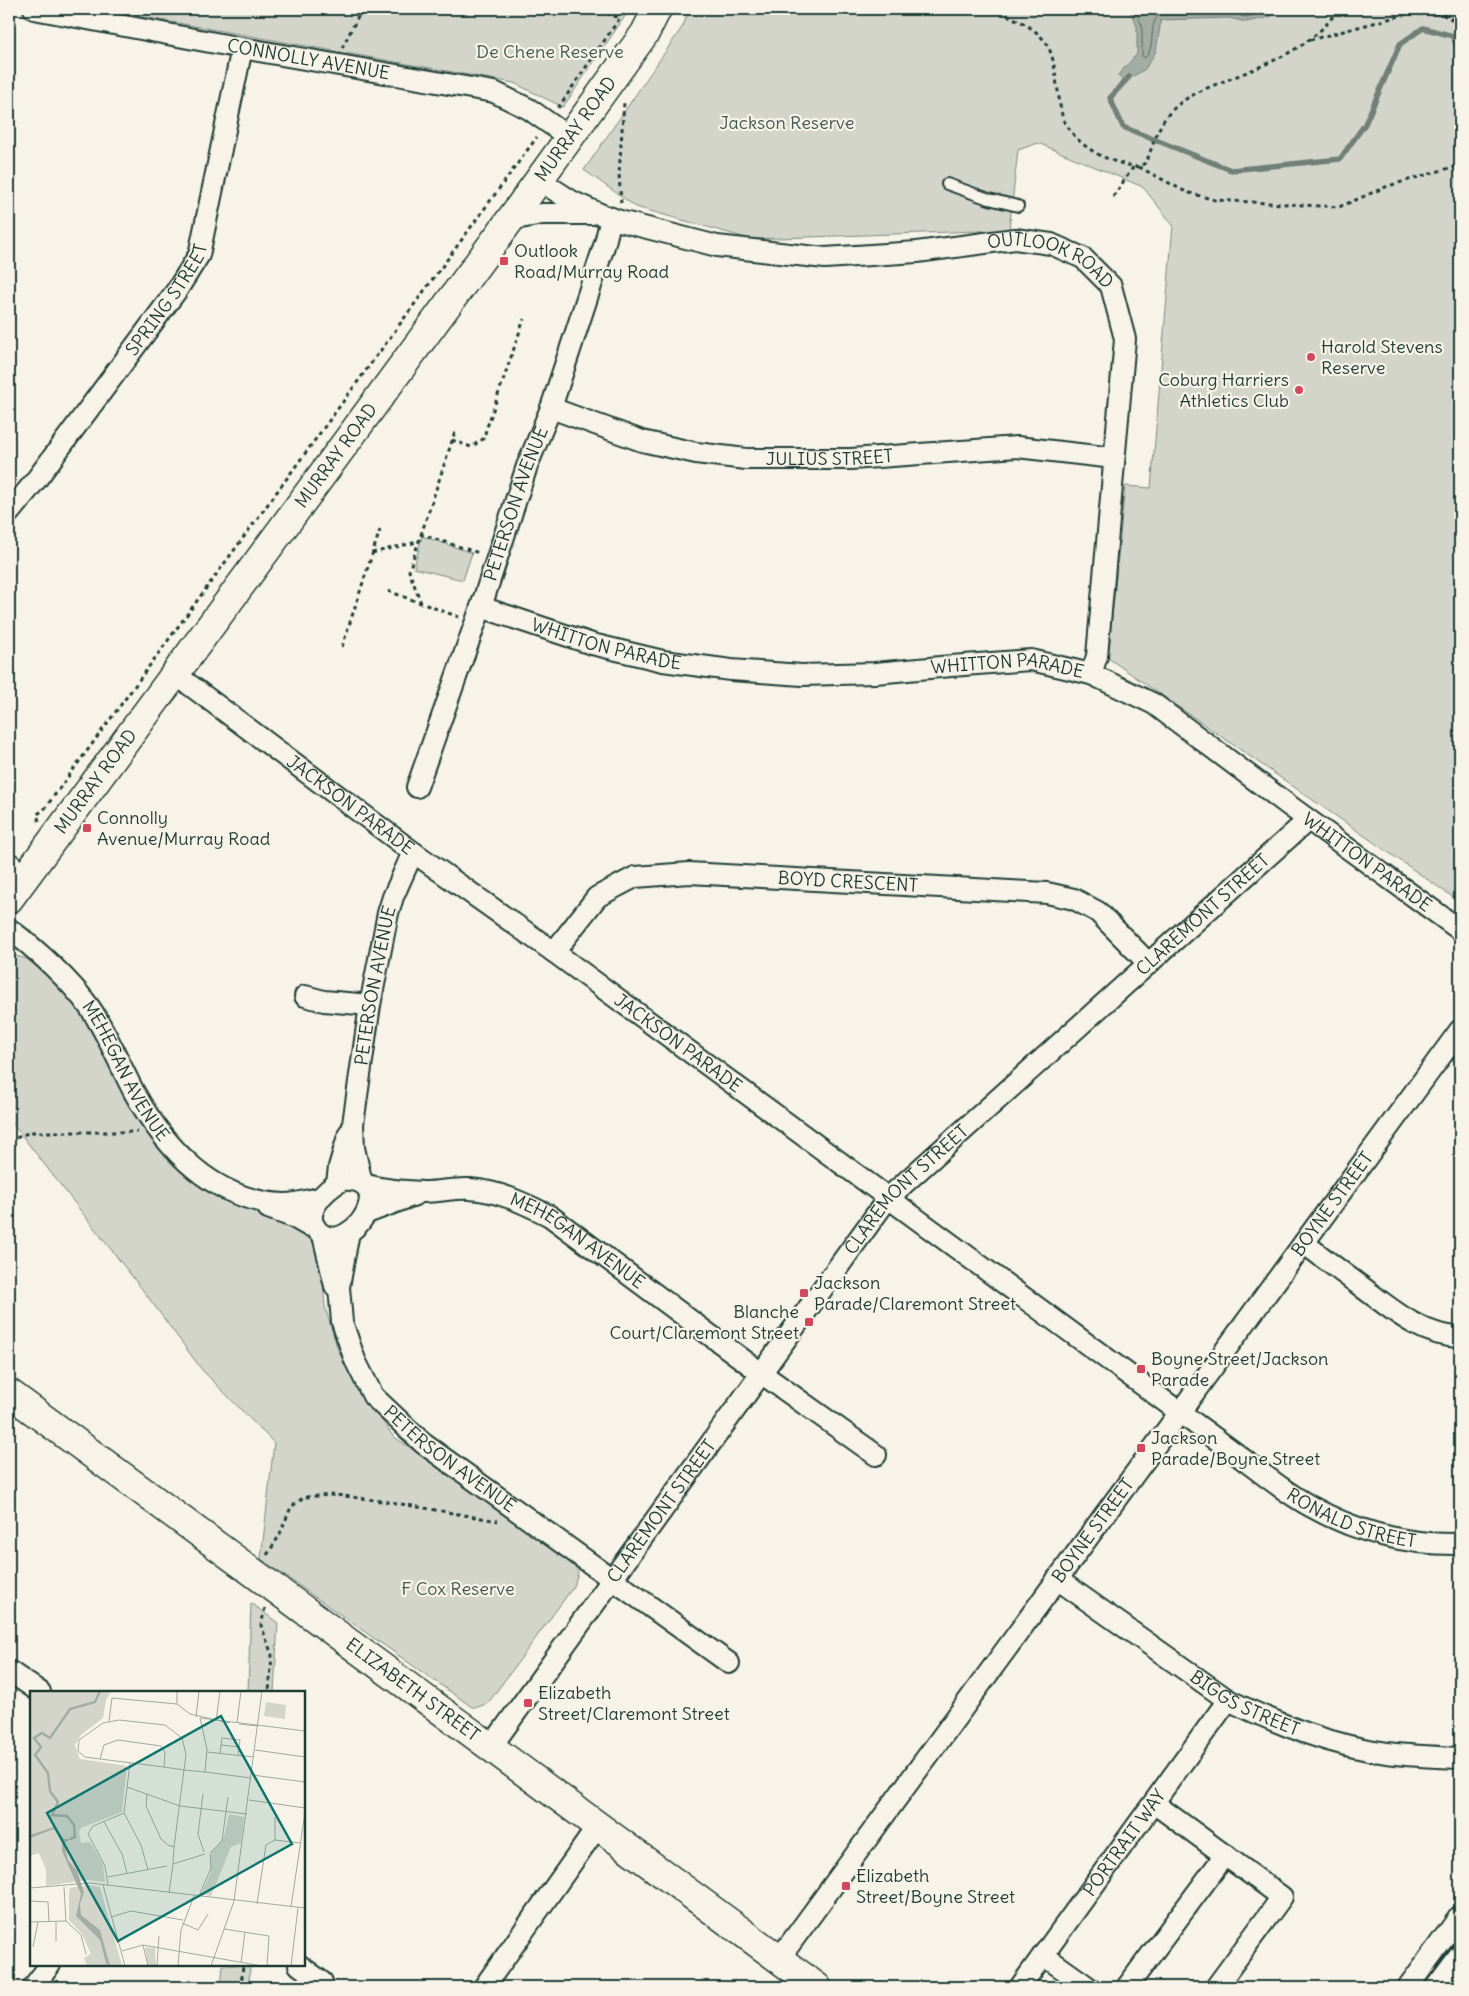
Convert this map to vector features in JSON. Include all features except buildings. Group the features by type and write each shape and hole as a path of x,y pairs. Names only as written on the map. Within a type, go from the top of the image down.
{"main road":[{"name":"MURRAY ROAD","path":"9,899 17,870 175,674 540,180 639,42 656,13"},
{"name":"ELIZABETH STREET","path":"9,1393 779,1960 806,1984"}],"street":[{"name":"CONNOLLY AVENUE","path":"34,9 494,92 529,109 570,138"},
{"name":"SPRING STREET","path":"9,513 36,480 171,298 199,255 242,48"},
{"name":"OUTLOOK ROAD","path":"540,180 573,202 610,218 717,246 825,258 916,252 1014,238 1051,244 1083,258 1111,286 1125,338 1097,656 1091,674"},
{"name":"OUTLOOK ROAD","path":"510,220 542,214 610,218"},
{"name":"PETERSON AVENUE","path":"416,787 478,615 527,466 551,408 605,243 610,218"},
{"name":"JULIUS STREET","path":"551,408 642,441 696,453 746,459 851,459 1017,447 1114,458"},
{"name":"WHITTON PARADE","path":"478,615 663,661 731,670 802,675 875,673 1030,660 1091,674 1154,704 1308,820 1460,930"},
{"name":"JACKSON PARADE","path":"175,674 413,852 554,952 1180,1412"},
{"name":"CLAREMONT STREET","path":"491,1748 888,1198 1308,820"},
{"name":"PETERSON AVENUE","path":"337,1183 342,1154 353,1124 370,1005 388,913 413,852"},
{"name":"BOYD CRESCENT","path":"554,952 597,897 635,877 689,874 1047,893 1074,899 1098,912 1148,964"},
{"name":"MEHEGAN AVENUE","path":"9,929 58,972 89,1008 110,1043 134,1092 155,1126 173,1148 198,1172 210,1181 253,1199 286,1204 319,1198"},
{"path":"305,996 324,1002 370,1005"},
{"name":"BOYNE STREET","path":"779,1960 1460,1030"},
{"name":"PETERSON AVENUE","path":"353,1124 356,1160 363,1183"},
{"path":"343,1180 354,1180 363,1183 368,1190 371,1201 367,1214 349,1232 334,1238 319,1231 312,1212 319,1198 337,1183 343,1180"},
{"name":"MEHEGAN AVENUE","path":"363,1183 399,1191 424,1192 468,1189 492,1192 520,1201 550,1216 761,1373 876,1455"},
{"name":"MEHEGAN AVENUE","path":"367,1214 424,1192"},
{"name":"MEHEGAN AVENUE","path":"253,1199 263,1206 293,1217 319,1231"},
{"name":"PETERSON AVENUE","path":"319,1231 339,1300"},
{"name":"PETERSON AVENUE","path":"349,1232 339,1287 342,1322 355,1360 374,1396 424,1444 729,1663"},
{"path":"1304,1243 1409,1321 1431,1332 1449,1337 1460,1337"},
{"name":"RONALD STREET","path":"1180,1412 1309,1506 1351,1526 1398,1540 1421,1544 1460,1544"},
{"name":"BIGGS STREET","path":"1057,1579 1228,1700 1295,1729 1328,1740 1386,1753 1460,1758"},
{"path":"9,1671 39,1691"},
{"name":"PORTRAIT WAY","path":"1020,1987 1228,1700"},
{"path":"1154,1804 1282,1897 1216,1987"},
{"path":"484,1987 598,1826"},
{"path":"1126,1987 1225,1855"},
{"path":"1408,1987 1457,1926"},
{"path":"1044,1955 1088,1987"},
{"path":"1436,1987 1460,1955"},
{"path":"33,1987 49,1966"},
{"path":"300,1966 322,1982"}],"lane":[{"path":"947,184 988,199 1018,206"}],"path":[{"path":"334,64 362,9"},
{"path":"567,9 586,14 607,13 619,18"},
{"path":"607,13 613,9"},
{"path":"34,828 39,821 37,814 43,811 548,122 626,9"},
{"path":"992,9 1039,35 1046,44 1054,62 1062,115 1065,124 1075,137 1098,155 1117,163 1136,167 1186,192 1215,200 1339,206 1388,186 1460,165"},
{"path":"1113,197 1136,167 1145,163 1162,124 1174,108 1198,92 1262,66 1289,52 1322,29 1338,9"},
{"path":"1307,40 1407,14 1442,14 1460,24"},
{"path":"610,218 619,174 624,101"},
{"path":"452,440 472,447 483,439 524,319"},
{"path":"421,603 409,571 417,542 455,432"},
{"path":"342,647 380,530"},
{"path":"420,534 497,559"},
{"path":"372,553 417,542"},
{"path":"388,591 421,603 478,615"},
{"path":"9,1141 30,1132 147,1132 155,1126"},
{"path":"263,1559 279,1536 291,1507 304,1497 335,1495 390,1502 504,1522"},
{"path":"267,1601 261,1625 272,1655 269,1691"},
{"path":"241,1987 243,1966"}],"green space":[{"name":"De Chene Reserve","path":"99,9 630,9 563,107 514,83"},
{"name":"Jackson Reserve","path":"689,9 1460,9 1460,902 1108,658 1125,486 1151,488 1173,225 1143,187 1038,143 1018,150 1009,230 750,239 636,207 584,170 683,26"},
{"path":"422,536 472,553 463,580 414,568"},
{"name":"F Cox Reserve","path":"9,954 27,959 45,973 70,998 87,1021 155,1145 185,1173 212,1191 300,1229 314,1242 321,1257 325,1307 339,1353 393,1436 572,1560 578,1572 574,1586 488,1703 472,1707 261,1559 274,1443 203,1371 145,1293 9,1119"},
{"path":"251,1603 278,1623 274,1691 248,1691"},
{"path":"223,1966 250,1966 249,1987 221,1987"}],"water":[{"path":"1129,9 1281,9 1270,17 1246,22 1229,18 1161,20 1156,51 1145,69 1124,82 1118,75 1137,54 1137,26"}],"waterway":[{"path":"1129,77 1110,98 1123,127 1231,170 1340,159 1365,124 1400,44 1423,28 1453,36 1460,55"}],"place":[{"name":"Outlook Road/Murray Road","path":"504,261"},
{"name":"Harold Stevens Reserve","path":"1311,357"},
{"name":"Coburg Harriers Athletics Club","path":"1299,390"},
{"name":"Connolly Avenue/Murray Road","path":"87,828"},
{"name":"Jackson Parade/Claremont Street","path":"804,1293"},
{"name":"Blanche Court/Claremont Street","path":"809,1322"},
{"name":"Boyne Street/Jackson Parade","path":"1141,1369"},
{"name":"Jackson Parade/Boyne Street","path":"1141,1448"},
{"name":"Elizabeth Street/Claremont Street","path":"528,1703"},
{"name":"Elizabeth Street/Boyne Street","path":"846,1886"}]}
